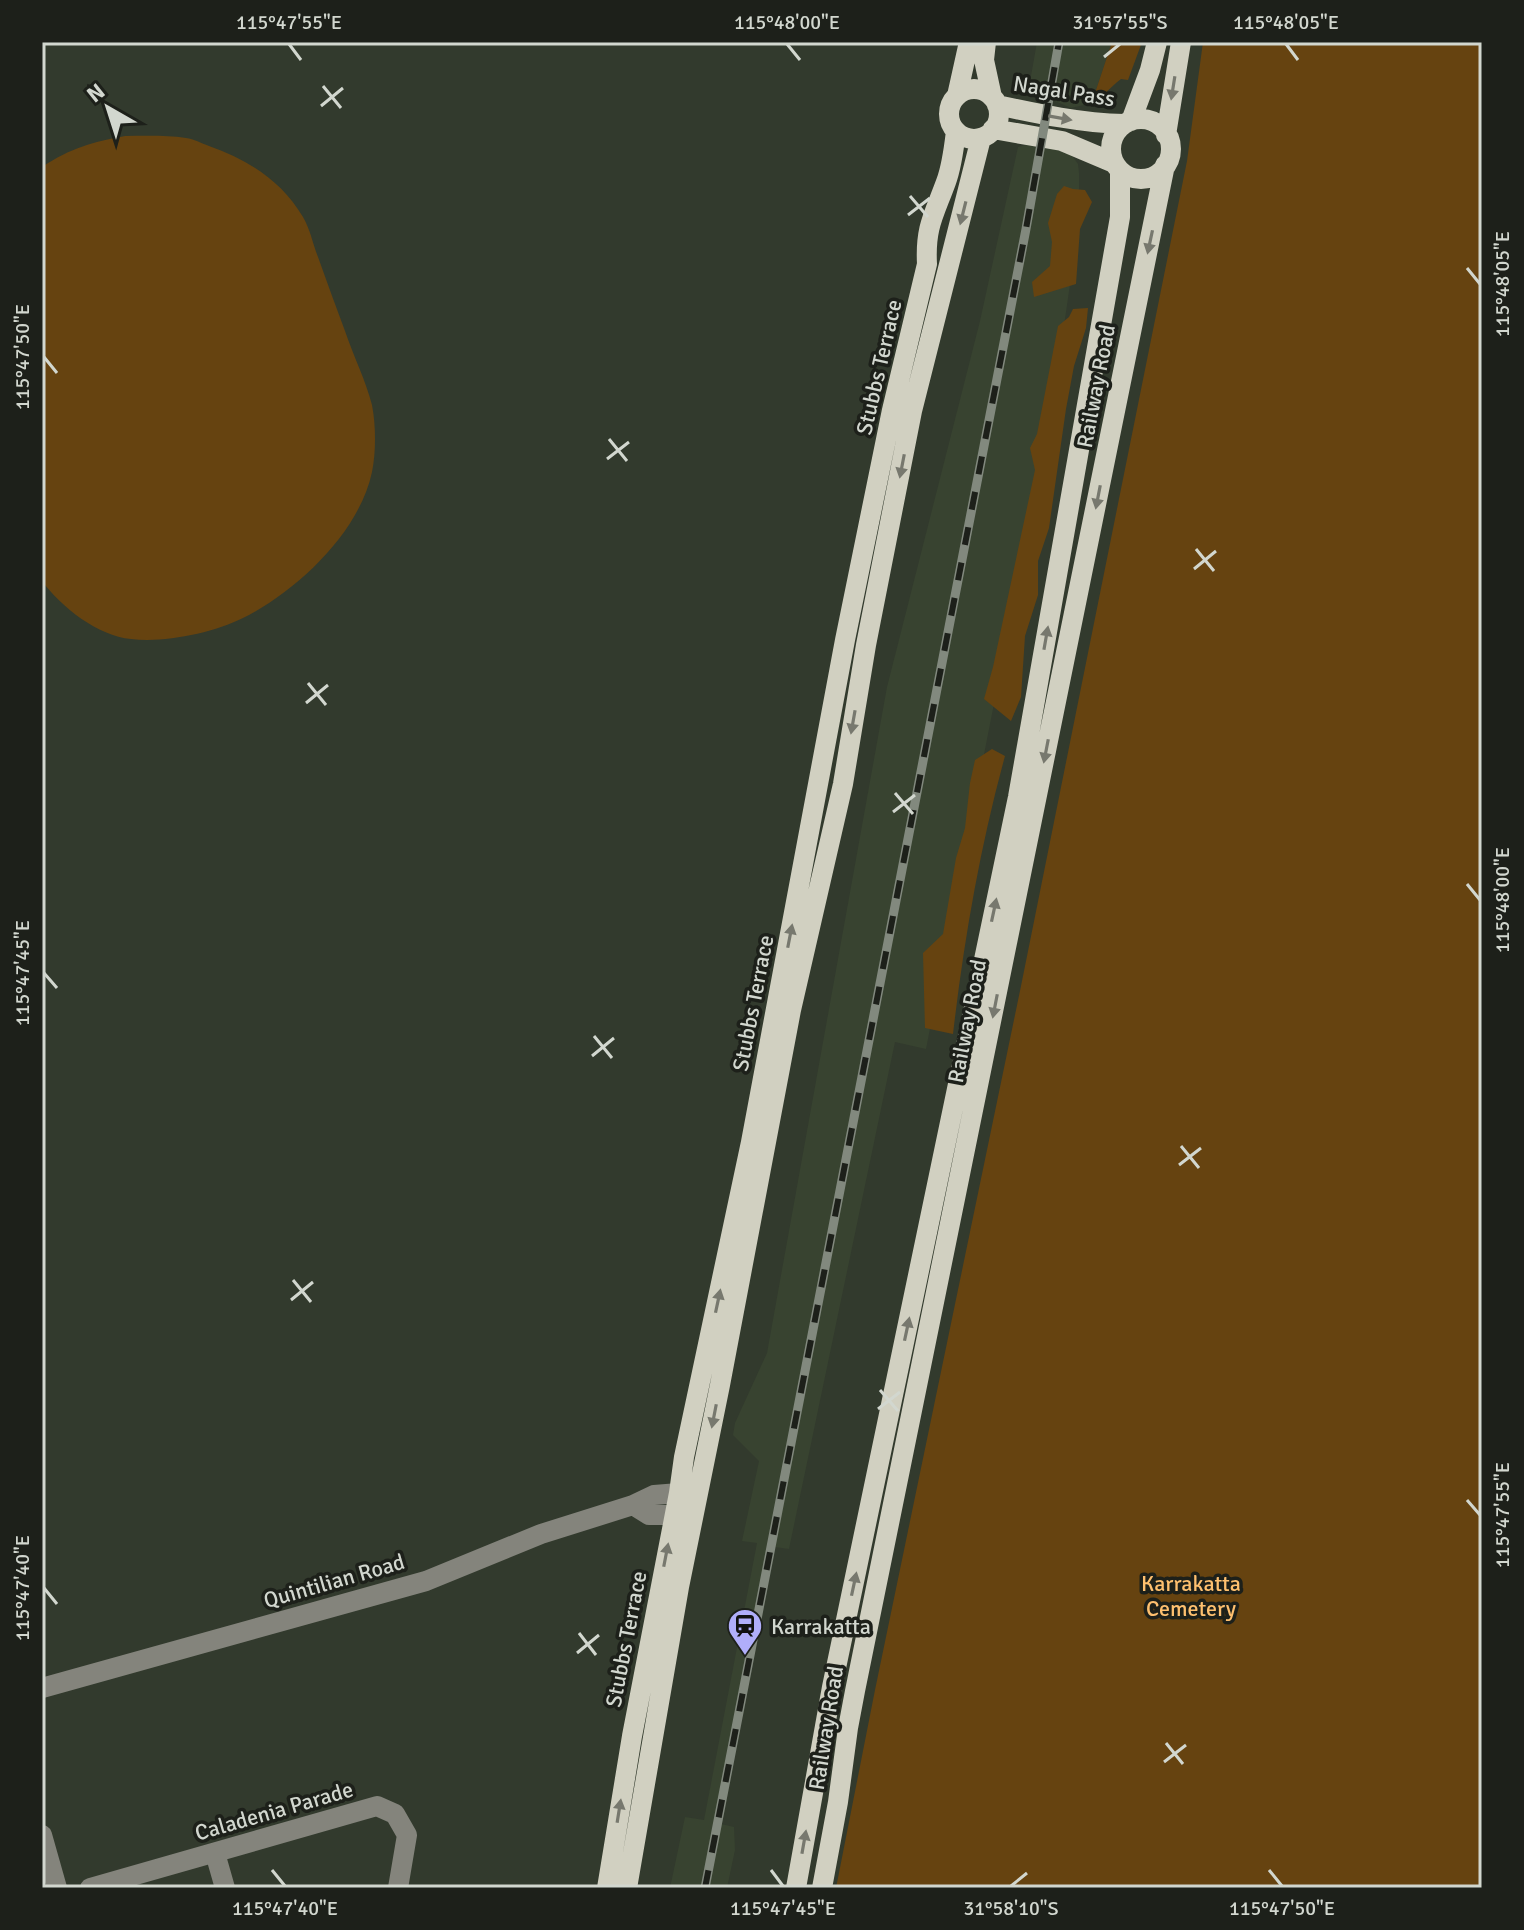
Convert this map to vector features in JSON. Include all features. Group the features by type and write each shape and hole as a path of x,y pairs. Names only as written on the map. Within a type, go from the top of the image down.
{"main road":[{"path":"969,42 957,96 950,109 949,117 956,131 968,138 987,133 1062,141 1117,167 1127,176 1144,179 1160,172 1170,150 1160,127 1141,119 1118,130 1111,146 1117,167"},
{"path":"986,42 984,60 999,113 987,133"},
{"path":"1128,123 1150,70 1157,42"},
{"path":"1166,135 1181,42"},
{"path":"957,96 971,89 986,92 995,101"},
{"name":"Nagal Pass","path":"995,101 1063,118 1128,123"},
{"name":"Stubbs Terrace","path":"627,1888 674,1615 686,1506 684,1457 751,1142 845,640 892,410 927,264 930,220 946,182 956,131"},
{"name":"Stubbs Terrace","path":"607,1888 632,1736 686,1506 791,1010 843,784 866,645 912,411 987,133"},
{"name":"Railway Road","path":"822,1888 855,1691 1165,165"},
{"name":"Railway Road","path":"796,1888 832,1687 1018,797 1120,217 1117,167"}],"street":[{"name":"Quintilian Road","path":"42,1688 426,1581 541,1534 633,1505 649,1515 686,1506"},
{"name":"Caladenia Parade","path":"90,1888 377,1806 395,1814 407,1835 398,1888"},
{"path":"42,1835 57,1888"},
{"path":"215,1853 225,1888"}],"shaded area":[{"path":"1037,42 1112,42 1096,90 1084,105 1071,108 1028,93"},
{"path":"1018,147 1063,149 1078,164 1079,222 1052,409 926,1049 895,1042 789,1549 775,1547 721,1824 734,1827 735,1850 727,1888 670,1888 685,1817 704,1820 757,1543 742,1541 759,1461 733,1435 735,1423 767,1353 887,687 980,321"}],"green space":[{"path":"1112,42 1142,42 1128,80 1121,79 1099,98 1084,105 1096,90"},
{"name":"Karrakatta Cemetery","path":"1203,42 1482,42 1482,1888 836,1888 1187,161"},
{"path":"125,136 171,136 195,140 250,165 285,192 308,226 366,387 374,422 375,448 365,495 340,538 323,558 284,592 243,618 203,632 159,640 118,637 93,626 59,601 42,581 42,167 82,147"},
{"path":"1064,186 1085,190 1092,202 1080,229 1076,284 1034,297 1032,282 1050,266 1052,242 1048,223 1057,194"},
{"path":"1088,308 1066,409 1049,528 1038,561 1038,595 1025,636 1021,697 1011,721 984,699 1035,470 1030,448 1037,434 1058,326 1073,309"},
{"path":"992,749 1005,756 974,894 953,1034 925,1028 923,953 943,934 956,858 965,828 975,760"}],"railway":[{"path":"705,1888 1026,229 1059,42"}],"place":[{"name":"Karrakatta","path":"745,1657"}]}
